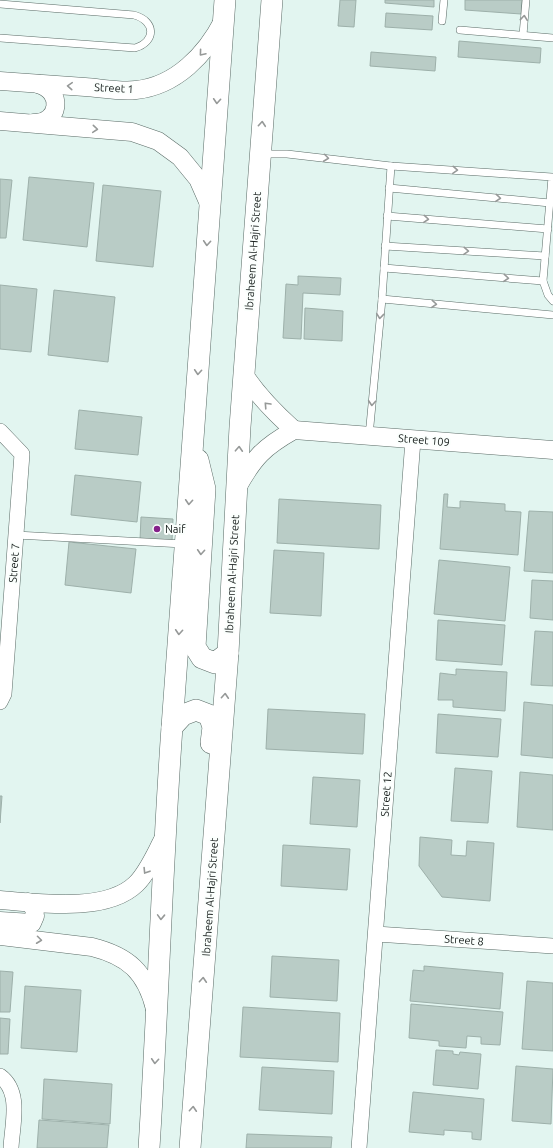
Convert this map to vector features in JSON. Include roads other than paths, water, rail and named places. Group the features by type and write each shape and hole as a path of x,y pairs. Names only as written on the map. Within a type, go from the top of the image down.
{"main road":[{"path":"149,1148 158,1022 164,836 225,0"},
{"name":"Ibraheem Al-Hajri Street","path":"190,1148 228,653 237,488 259,154 272,0"},
{"path":"193,444 205,489 195,647 202,658 214,662 228,653"},
{"path":"172,727 183,715 196,710 208,715 213,727 199,854 208,923"}],"street":[{"name":"Street 1","path":"0,81 136,90 159,84 180,73 198,59 213,41 224,21"},
{"path":"32,123 45,121 54,111 55,104 52,93 48,88 38,84"},
{"path":"0,121 132,132 158,141 180,157 198,179 209,204"},
{"path":"237,488 250,464 255,458 270,444 294,430 259,396 245,376"},
{"name":"Street 109","path":"294,430 553,450"},
{"name":"Street 7","path":"0,431 22,454 4,694 0,702"},
{"name":"Street 12","path":"360,1148 413,440"},
{"path":"0,900 94,903 120,896 130,890 142,878 164,836"},
{"path":"0,921 32,923 35,916 34,908 28,902"},
{"name":"Street 8","path":"376,934 553,946"},
{"path":"0,936 105,950 123,958 136,969 144,980 154,1006 158,1022"},
{"path":"0,1076 10,1087 14,1104 11,1148"}],"lane":[{"path":"442,21 444,0"},
{"path":"523,35 526,0"},
{"path":"0,4 134,15 149,23 151,32 149,40 143,46 135,48 0,38"},
{"path":"460,30 553,38"},
{"path":"259,154 287,154 391,166 552,177 543,281 548,295 553,301"},
{"path":"369,436 382,299 391,166"},
{"path":"389,188 550,203"},
{"path":"387,216 548,229"},
{"path":"385,246 545,256"},
{"path":"384,268 543,281"},
{"path":"382,299 553,315"},
{"path":"16,535 186,544"}],"place":[{"name":"Naif","path":"157,529"}]}
